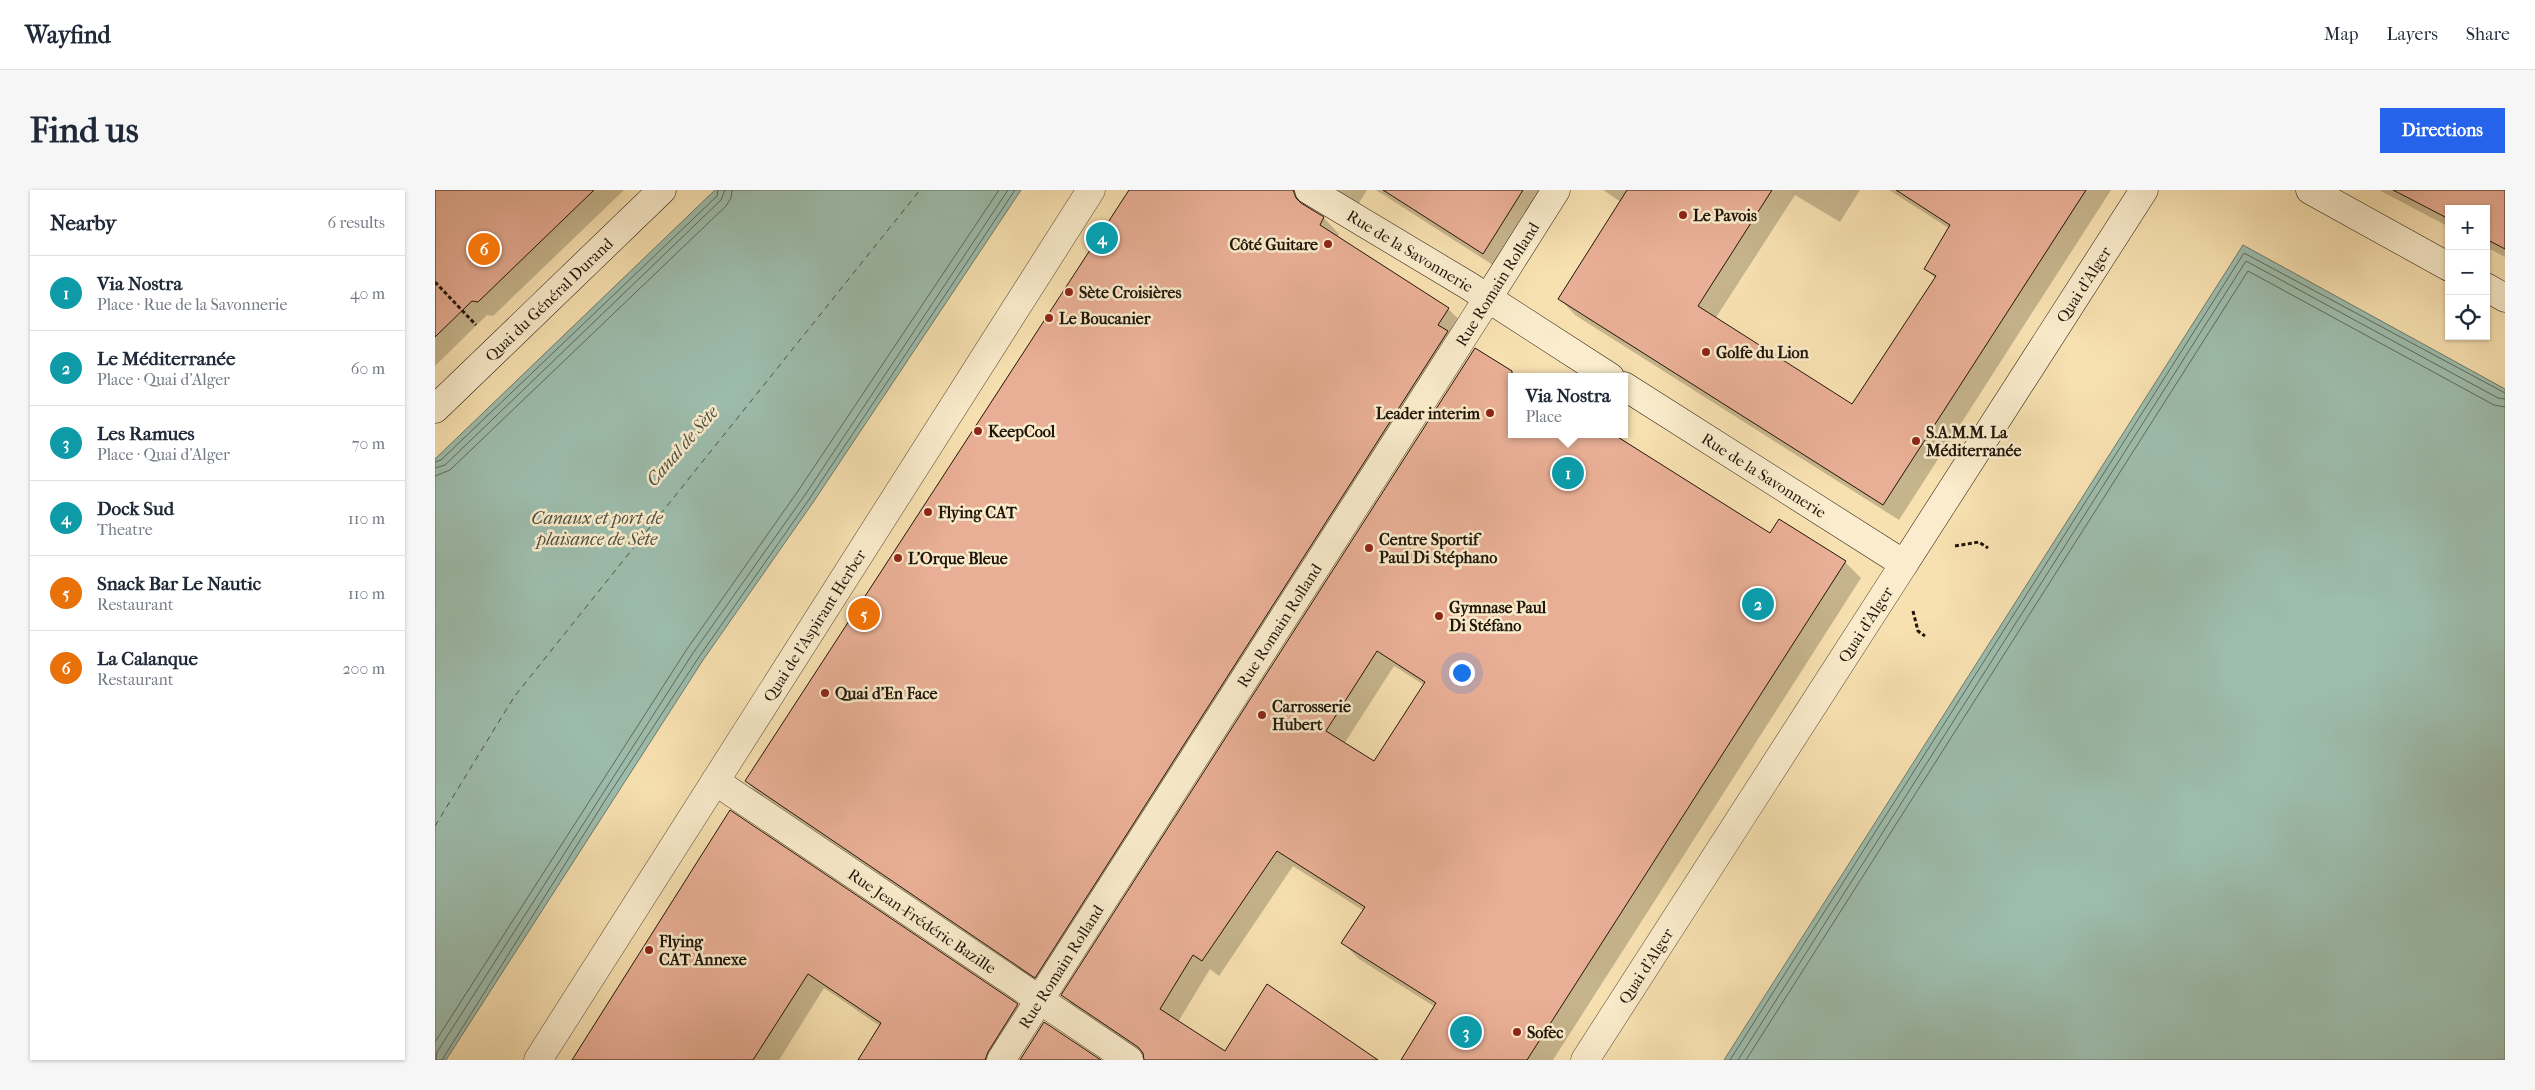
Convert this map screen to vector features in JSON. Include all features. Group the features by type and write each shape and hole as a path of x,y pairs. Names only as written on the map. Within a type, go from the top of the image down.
{"street":[{"name":"Quai du Général Durand","path":"435,409 662,190"},
{"name":"Quai de l'Aspirant Herber","path":"538,1060 1091,190"},
{"name":"Rue de la Savonnerie","path":"1309,190 1488,298 1604,373"},
{"name":"Rue Romain Rolland","path":"1001,1060 1556,190"},
{"name":"Quai d'Alger","path":"1585,1060 2143,190"},
{"path":"2311,190 2445,265"},
{"path":"2490,290 2505,298"},
{"name":"Rue de la Savonnerie","path":"1628,389 1904,564"},
{"name":"Rue Jean-Frédéric Bazille","path":"715,781 1129,1060"}],"path":[{"path":"435,282 499,348"},
{"path":"1949,547 1979,542 1988,548"},
{"path":"1911,603 1919,632 1925,636"}],"water":[{"name":"Canaux et port de plaisance de Sète","path":"715,190 1021,190 814,501 703,660 446,1060 435,1060 435,459"},
{"path":"2243,245 2505,389 2505,1060 1724,1060"}],"building":[{"path":"435,190 594,190 478,302 472,301 435,337"},
{"path":"1129,190 1293,190 1296,198 1301,203 1324,217 1320,225 1449,308 1438,325 1448,331 1035,978 745,781"},
{"path":"1383,190 1523,190 1483,254"},
{"name":"Golfe du Lion","path":"1627,190 1772,190 1698,306 1852,404 1936,276 1924,269 1950,225 1896,190 2086,190 1883,505 1558,299"},
{"path":"2393,190 2505,190 2505,249 2490,241 2490,205 2445,205 2445,217"},
{"path":"1475,348 1512,371 1512,373 1508,373 1508,438 1619,438 1770,533 1779,519 1846,561 1527,1060 1401,1060 1436,1003 1341,943 1365,907 1277,851 1202,961 1193,955 1160,1009 1225,1051 1267,984 1378,1060 1144,1060 1143,1053 1138,1047 1061,995","holes":["1377,651 1425,682 1374,761 1326,731"]},
{"path":"730,810 1018,1004 985,1060 858,1060 881,1023 808,974 753,1060 572,1060"},
{"path":"1044,1022 1101,1060 1020,1060"}],"ferry route":[{"path":"435,826 514,697 920,190"}],"place":[{"name":"Le Pavois","path":"1683,215"},
{"name":"Dock Sud","path":"1102,238"},
{"name":"Côté Guitare","path":"1328,244"},
{"name":"La Calanque","path":"484,249"},
{"name":"Sète Croisières","path":"1069,292"},
{"name":"Le Boucanier","path":"1049,318"},
{"name":"Golfe du Lion","path":"1706,352"},
{"name":"Leader interim","path":"1490,413"},
{"name":"KeepCool","path":"978,431"},
{"name":"S.A.M.M. La Méditerranée","path":"1916,441"},
{"name":"Via Nostra","path":"1568,473"},
{"name":"Flying CAT","path":"928,512"},
{"name":"Centre Sportif Paul Di Stéphano","path":"1369,548"},
{"name":"L'Orque Bleue","path":"898,558"},
{"name":"Le Méditerranée","path":"1758,604"},
{"name":"Snack Bar Le Nautic","path":"864,614"},
{"name":"Gymnase Paul Di Stéfano","path":"1439,616"},
{"name":"Quai d'En Face","path":"825,693"},
{"name":"Carrosserie Hubert","path":"1262,715"},
{"name":"Flying CAT Annexe","path":"649,950"},
{"name":"Les Ramues","path":"1466,1032"},
{"name":"Sofec","path":"1517,1032"}],"water label":[{"name":"Canal de Sète","path":"682,446"}]}
